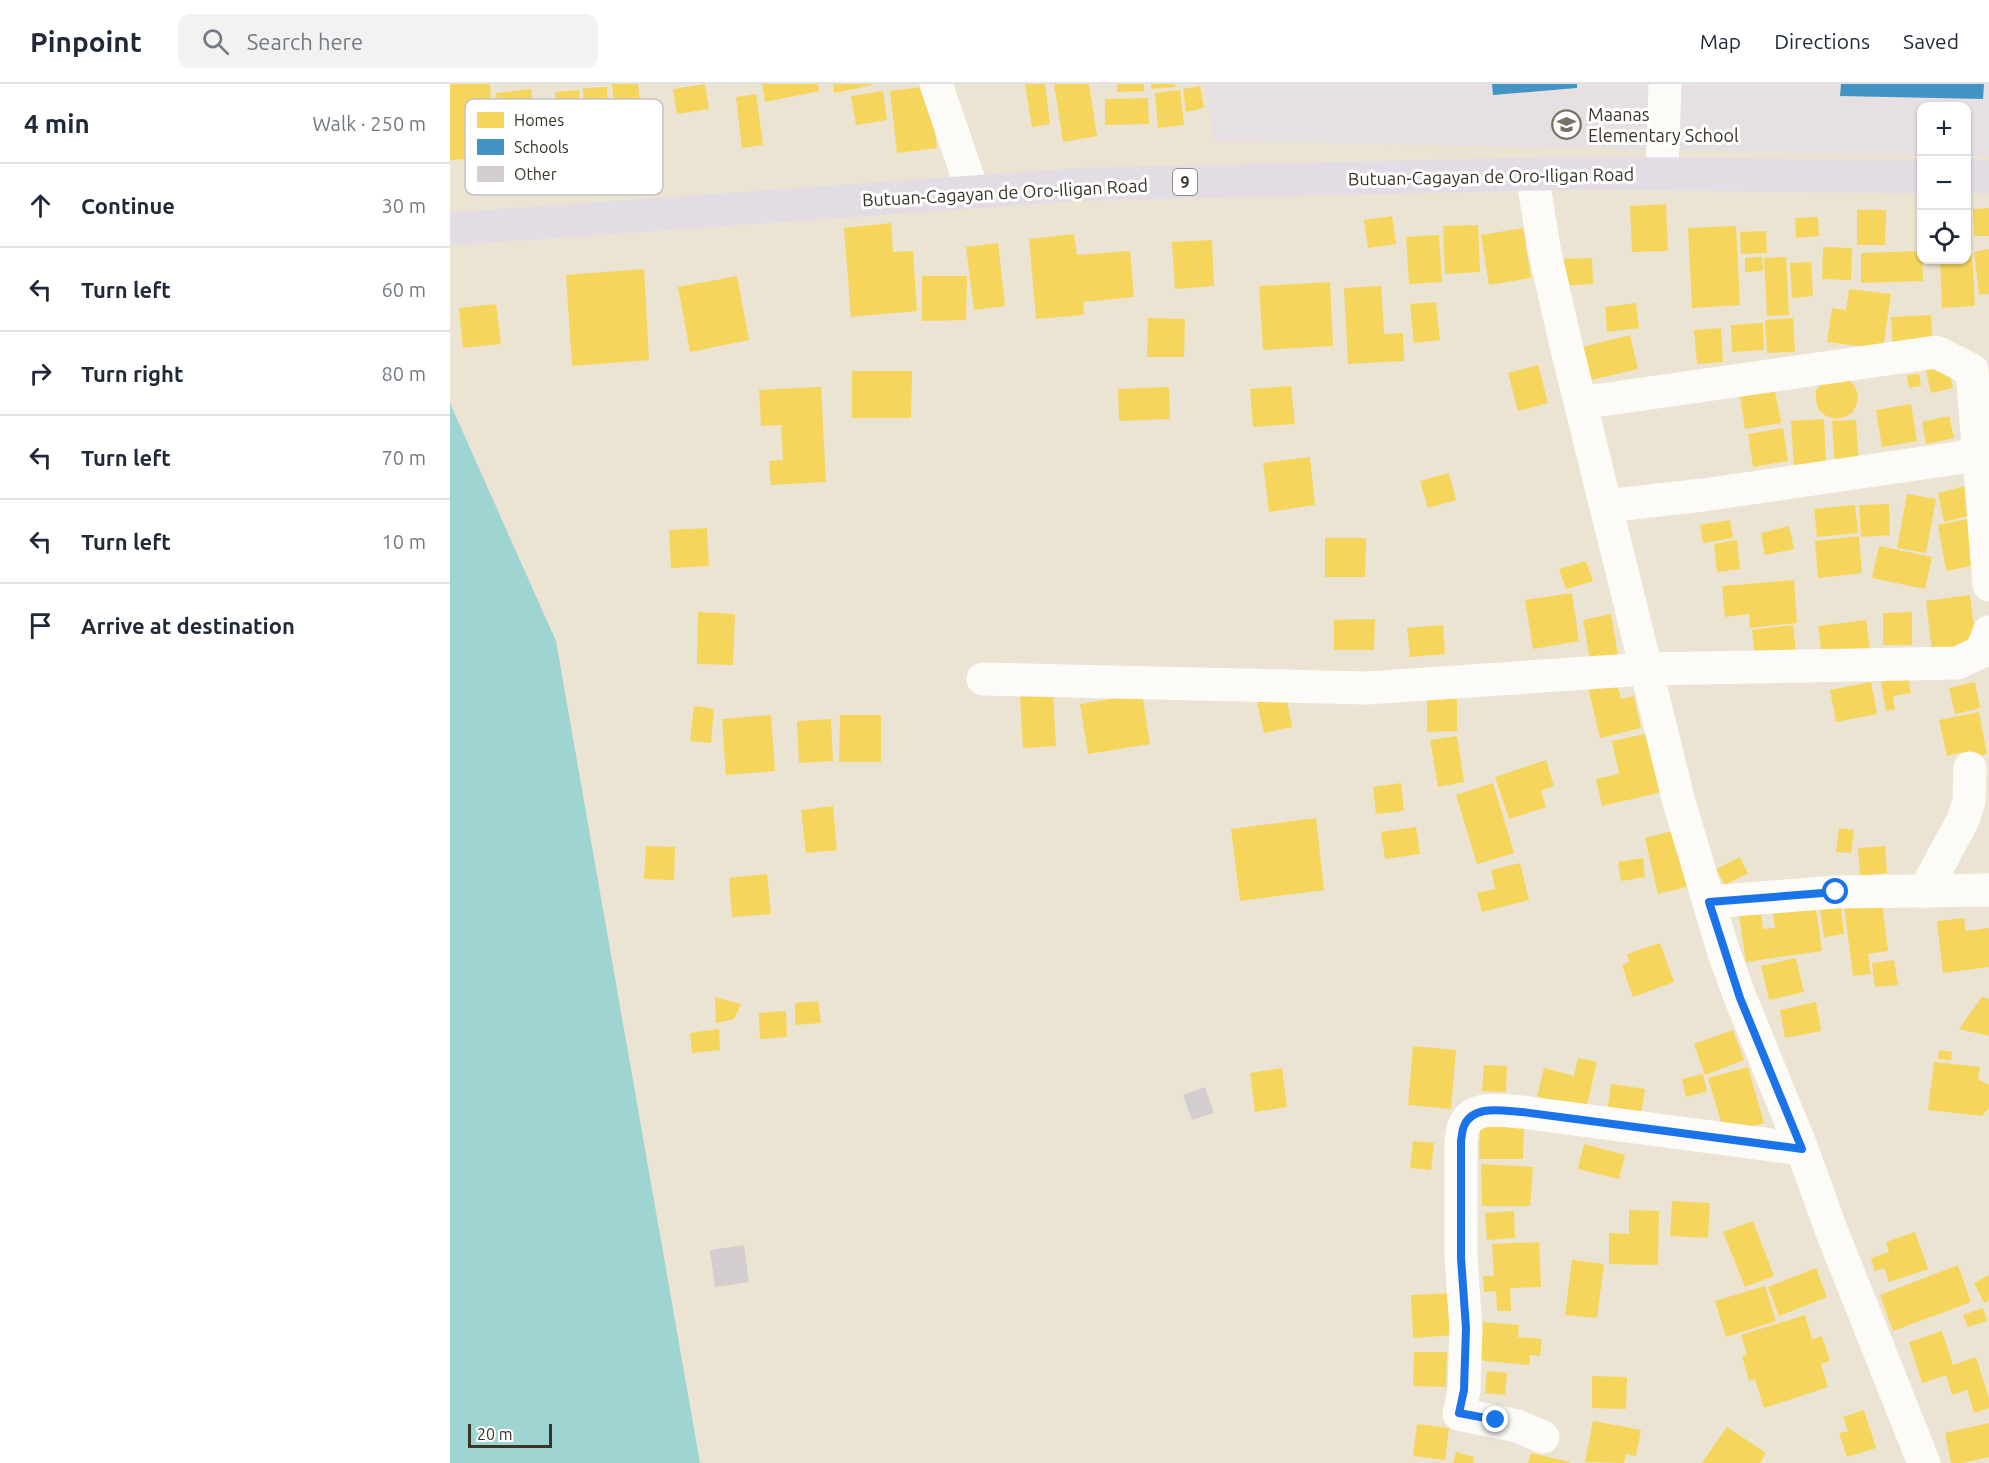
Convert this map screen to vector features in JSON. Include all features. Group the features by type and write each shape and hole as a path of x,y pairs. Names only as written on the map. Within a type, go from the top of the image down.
{"highway":[{"name":"Butuan-Cagayan de Oro-Iligan Road","path":"450,229 1085,184 1532,174 1662,173 1917,177"},
{"path":"1971,177 1989,177"}],"street":[{"path":"936,84 973,192"},
{"path":"1662,173 1665,84"},
{"path":"1532,174 1544,248 1580,403 1679,802 1709,902 1740,998 1802,1149 1832,1232 1924,1463"},
{"path":"1580,403 1936,352 1972,370 1989,585"},
{"path":"1606,506 1703,495 1978,455"},
{"path":"983,678 1367,688 1646,669 1957,663 1981,652 1989,632"},
{"path":"1924,892 1963,820 1969,801 1970,768"},
{"path":"1709,902 1836,892 1989,890"},
{"path":"1543,1437 1517,1426 1459,1413 1464,1390 1466,1328 1461,1258 1461,1141 1464,1126 1472,1115 1483,1110 1522,1112 1802,1149"}],"shaded area":[{"name":"Maanas Elementary School","path":"1205,84 1989,84 1989,157 1971,156 1971,102 1917,102 1917,155 1214,141"}],"water":[{"path":"450,403 556,641 700,1463 450,1463"}],"building: Homes":[{"path":"450,84 490,84 491,99 465,99 465,159 450,160"},
{"path":"612,84 638,84 640,99 613,99"},
{"path":"705,84 709,109 677,114 673,89"},
{"path":"762,84 818,84 819,91 765,102"},
{"path":"833,84 872,84 872,85 834,93"},
{"path":"1025,84 1045,84 1050,124 1032,127"},
{"path":"1054,84 1089,84 1097,136 1063,142"},
{"path":"1117,84 1144,84 1144,91 1117,92"},
{"path":"1151,84 1175,84 1175,87 1151,89"},
{"path":"929,86 937,148 897,153 890,91"},
{"path":"1200,86 1204,108 1186,112 1183,89"},
{"path":"607,87 607,99 583,99 583,88"},
{"path":"531,89 532,99 497,99 496,93"},
{"path":"579,90 579,99 555,99 555,92"},
{"path":"1180,90 1184,125 1158,128 1155,93"},
{"path":"883,91 887,120 856,125 851,96"},
{"path":"756,94 763,145 742,148 736,97"},
{"path":"1148,98 1149,124 1105,125 1105,99"},
{"path":"1666,204 1668,251 1632,252 1630,206"},
{"path":"1989,208 1989,236 1974,236 1973,209"},
{"path":"1857,210 1886,210 1885,245 1857,245"},
{"path":"1392,216 1396,244 1368,248 1364,220"},
{"path":"1818,217 1819,236 1796,238 1795,218"},
{"path":"891,223 893,252 913,251 917,311 851,317 844,228"},
{"path":"1478,225 1480,272 1445,274 1443,226"},
{"path":"1736,226 1740,305 1692,308 1688,228"},
{"path":"1523,228 1531,278 1489,285 1481,235"},
{"path":"1766,231 1767,253 1741,254 1740,232"},
{"path":"1074,234 1077,255 1130,251 1134,297 1083,302 1084,315 1036,319 1029,239"},
{"path":"1439,235 1442,282 1409,284 1406,237"},
{"path":"1212,240 1214,286 1175,289 1172,242"},
{"path":"998,243 1005,306 974,310 966,247"},
{"path":"1823,247 1852,248 1851,280 1822,279"},
{"path":"1989,249 1989,294 1979,295 1974,252"},
{"path":"1917,251 1917,264 1922,264 1923,281 1861,283 1861,253"},
{"path":"1972,254 1975,306 1942,308 1940,264 1971,264"},
{"path":"1762,257 1763,271 1745,272 1745,258"},
{"path":"1786,257 1789,315 1767,316 1764,258"},
{"path":"1592,258 1593,284 1559,286 1558,259"},
{"path":"1811,262 1813,296 1792,298 1790,263"},
{"path":"644,269 649,360 572,366 566,275"},
{"path":"737,276 749,340 690,352 678,287"},
{"path":"922,276 967,276 966,320 922,321"},
{"path":"1330,282 1333,346 1263,350 1259,286"},
{"path":"1381,286 1384,334 1403,333 1404,361 1348,364 1344,288"},
{"path":"1849,289 1891,294 1883,349 1827,342 1832,308 1846,310"},
{"path":"1436,302 1440,340 1414,343 1410,304"},
{"path":"1636,303 1639,328 1607,332 1605,307"},
{"path":"496,304 501,344 463,348 459,308"},
{"path":"1931,315 1933,351 1893,353 1891,317"},
{"path":"1148,318 1185,319 1184,357 1147,357"},
{"path":"1793,318 1795,352 1767,353 1765,320"},
{"path":"1763,323 1764,350 1732,352 1731,325"},
{"path":"1721,328 1723,362 1697,364 1694,330"},
{"path":"1630,335 1638,369 1591,380 1583,347"},
{"path":"1947,362 1953,388 1931,393 1925,367"},
{"path":"1538,365 1548,403 1518,411 1508,373"},
{"path":"852,371 912,371 911,418 852,418"},
{"path":"1919,374 1921,386 1909,388 1907,375"},
{"path":"1847,379 1854,385 1858,394 1853,412 1835,419 1826,416 1819,410 1816,391 1821,383"},
{"path":"1291,386 1295,424 1253,427 1250,389"},
{"path":"821,387 826,482 771,485 769,461 783,460 781,425 761,426 759,390"},
{"path":"1169,387 1170,419 1119,421 1118,389"},
{"path":"1775,390 1781,423 1745,429 1740,396"},
{"path":"1911,404 1917,441 1882,447 1876,410"},
{"path":"1949,416 1954,438 1926,444 1922,422"},
{"path":"1824,419 1826,465 1794,467 1791,421"},
{"path":"1856,420 1859,466 1835,467 1832,421"},
{"path":"1783,428 1788,461 1753,467 1748,434"},
{"path":"1310,457 1315,505 1269,512 1263,463"},
{"path":"1449,473 1456,500 1428,508 1420,481"},
{"path":"1966,486 1972,515 1944,522 1938,493"},
{"path":"1907,494 1936,499 1926,553 1897,548"},
{"path":"1889,504 1890,535 1861,537 1859,505"},
{"path":"1855,505 1858,533 1817,537 1814,509"},
{"path":"1977,517 1985,563 1946,571 1938,525"},
{"path":"1730,520 1733,538 1703,543 1700,525"},
{"path":"1789,526 1794,549 1765,555 1761,533"},
{"path":"707,528 709,566 671,568 669,530"},
{"path":"1859,536 1862,573 1818,578 1815,541"},
{"path":"1325,538 1366,538 1365,577 1325,577"},
{"path":"1737,540 1740,569 1717,572 1714,544"},
{"path":"1879,546 1932,557 1925,589 1872,578"},
{"path":"1586,561 1593,581 1566,589 1559,569"},
{"path":"1794,580 1797,623 1750,628 1749,614 1725,617 1722,586"},
{"path":"1572,593 1579,641 1533,649 1525,600"},
{"path":"1970,595 1976,645 1932,651 1926,601"},
{"path":"698,612 735,614 733,665 697,664"},
{"path":"1912,612 1912,645 1883,645 1883,613"},
{"path":"1611,614 1618,655 1590,660 1583,620"},
{"path":"1375,619 1374,650 1334,650 1334,620"},
{"path":"1866,620 1871,657 1823,663 1818,626"},
{"path":"1443,625 1445,654 1410,657 1407,628"},
{"path":"1793,625 1797,660 1756,666 1752,630"},
{"path":"1908,677 1911,693 1893,696 1895,709 1886,711 1881,682"},
{"path":"1616,680 1621,699 1634,696 1641,728 1600,738 1588,687"},
{"path":"1871,682 1877,714 1836,722 1830,690"},
{"path":"1975,682 1980,708 1955,714 1949,688"},
{"path":"1053,694 1056,746 1023,748 1020,696"},
{"path":"1142,694 1150,744 1088,754 1080,704"},
{"path":"1286,695 1292,727 1264,733 1257,702"},
{"path":"1427,699 1457,699 1457,731 1427,732"},
{"path":"694,706 714,709 711,743 690,741"},
{"path":"1979,712 1987,754 1965,759 1963,752 1947,756 1939,720"},
{"path":"771,715 775,771 726,775 722,719"},
{"path":"840,715 881,715 881,762 839,762"},
{"path":"831,719 833,761 799,763 797,721"},
{"path":"1649,733 1662,792 1602,806 1596,779 1619,774 1612,741"},
{"path":"1457,736 1464,782 1438,787 1430,740"},
{"path":"1546,760 1554,786 1541,791 1546,807 1509,819 1495,777"},
{"path":"1401,783 1404,811 1376,814 1373,787"},
{"path":"1493,783 1514,853 1477,864 1456,795"},
{"path":"833,806 837,850 806,853 801,810"},
{"path":"1316,818 1324,890 1240,901 1231,829"},
{"path":"1416,827 1420,854 1385,859 1381,832"},
{"path":"1839,828 1854,830 1851,853 1836,852"},
{"path":"1676,830 1690,886 1658,894 1645,838"},
{"path":"646,846 675,847 674,880 644,879"},
{"path":"1885,846 1887,873 1860,876 1858,848"},
{"path":"1740,857 1748,873 1725,885 1716,869"},
{"path":"1643,858 1645,877 1621,881 1618,862"},
{"path":"1520,863 1529,900 1482,912 1477,893 1495,889 1491,870"},
{"path":"767,874 771,914 732,917 729,878"},
{"path":"1840,900 1844,934 1824,937 1819,902"},
{"path":"1815,901 1822,951 1746,962 1738,909 1760,906 1763,929 1775,928 1772,907"},
{"path":"1882,902 1888,951 1868,954 1871,974 1853,976 1844,907"},
{"path":"1964,918 1966,931 1989,928 1989,967 1943,973 1937,921"},
{"path":"1660,943 1674,982 1633,997 1622,965 1629,962 1627,954"},
{"path":"1796,958 1804,992 1769,1000 1761,966"},
{"path":"1894,960 1898,985 1875,987 1872,963"},
{"path":"715,997 741,1004 734,1019 716,1023"},
{"path":"1982,997 1989,999 1989,1036 1959,1029"},
{"path":"818,1001 821,1023 795,1025 795,1003"},
{"path":"1816,1002 1821,1031 1785,1038 1780,1010"},
{"path":"786,1011 787,1037 760,1039 759,1013"},
{"path":"719,1029 720,1050 692,1053 690,1033"},
{"path":"1733,1030 1744,1060 1705,1075 1694,1044"},
{"path":"1413,1046 1456,1050 1451,1109 1408,1105"},
{"path":"1939,1050 1952,1052 1951,1060 1938,1059"},
{"path":"1578,1058 1597,1062 1586,1109 1537,1097 1544,1068 1574,1076"},
{"path":"1934,1062 1980,1067 1978,1079 1989,1085 1989,1108 1982,1116 1928,1110"},
{"path":"1484,1065 1507,1066 1506,1092 1482,1091"},
{"path":"1748,1067 1764,1123 1725,1135 1708,1078"},
{"path":"1282,1068 1287,1107 1255,1112 1250,1073"},
{"path":"1703,1074 1707,1091 1686,1097 1682,1079"},
{"path":"1611,1084 1645,1089 1640,1118 1607,1113"},
{"path":"1480,1126 1524,1127 1523,1159 1479,1159"},
{"path":"1413,1141 1434,1143 1431,1170 1410,1168"},
{"path":"1584,1144 1625,1155 1619,1179 1578,1169"},
{"path":"1481,1164 1533,1167 1530,1206 1482,1206"},
{"path":"1672,1201 1710,1203 1708,1238 1670,1236"},
{"path":"1629,1210 1659,1211 1658,1265 1609,1264 1609,1233 1629,1234"},
{"path":"1514,1211 1515,1238 1487,1240 1485,1213"},
{"path":"1753,1221 1774,1276 1745,1287 1723,1232"},
{"path":"1915,1232 1928,1269 1889,1282 1884,1268 1875,1271 1871,1258 1889,1252 1886,1242"},
{"path":"1539,1242 1541,1287 1510,1288 1511,1311 1497,1311 1496,1291 1484,1292 1483,1276 1494,1276 1492,1244"},
{"path":"1572,1260 1604,1264 1597,1318 1565,1315"},
{"path":"1958,1265 1971,1302 1893,1331 1880,1295"},
{"path":"1816,1268 1827,1297 1779,1316 1768,1287"},
{"path":"1989,1275 1989,1300 1984,1303 1974,1283"},
{"path":"1765,1286 1776,1321 1726,1337 1715,1301"},
{"path":"1452,1293 1454,1335 1413,1338 1411,1295"},
{"path":"1983,1308 1987,1321 1968,1327 1963,1315"},
{"path":"1805,1315 1812,1339 1822,1336 1830,1361 1821,1364 1828,1387 1764,1408 1755,1379 1749,1381 1742,1356 1747,1355 1741,1335"},
{"path":"1480,1322 1519,1325 1518,1337 1542,1339 1540,1356 1530,1355 1529,1365 1476,1360"},
{"path":"1942,1331 1953,1365 1976,1357 1989,1398 1989,1408 1974,1413 1967,1390 1952,1395 1946,1375 1922,1383 1909,1342"},
{"path":"1414,1352 1447,1352 1446,1387 1413,1386"},
{"path":"1487,1371 1507,1373 1505,1395 1485,1393"},
{"path":"1592,1376 1627,1377 1626,1409 1592,1408"},
{"path":"1864,1410 1876,1448 1847,1457 1839,1433 1848,1431 1843,1417"},
{"path":"1593,1421 1641,1430 1636,1456 1626,1454 1624,1463 1585,1462"},
{"path":"1989,1423 1989,1457 1951,1463 1945,1433"},
{"path":"1417,1424 1449,1428 1445,1460 1413,1456"},
{"path":"1727,1427 1766,1453 1760,1463 1702,1463"},
{"path":"1456,1452 1474,1457 1473,1463 1453,1463"},
{"path":"1531,1453 1569,1462 1569,1463 1528,1463"}],"building: Schools":[{"path":"1492,84 1577,84 1577,88 1493,95"},
{"path":"1841,84 1984,84 1983,99 1840,96"}],"building: Other":[{"path":"1205,1087 1214,1113 1192,1120 1183,1095"},
{"path":"744,1245 749,1282 715,1287 710,1250"}],"place":[{"name":"Maanas Elementary School","path":"1567,124"}],"route":[{"path":"1496,1420 1459,1413 1464,1390 1466,1328 1461,1258 1461,1141 1464,1126 1472,1115 1483,1110 1522,1112 1802,1149 1740,998 1709,902 1836,892"}]}
